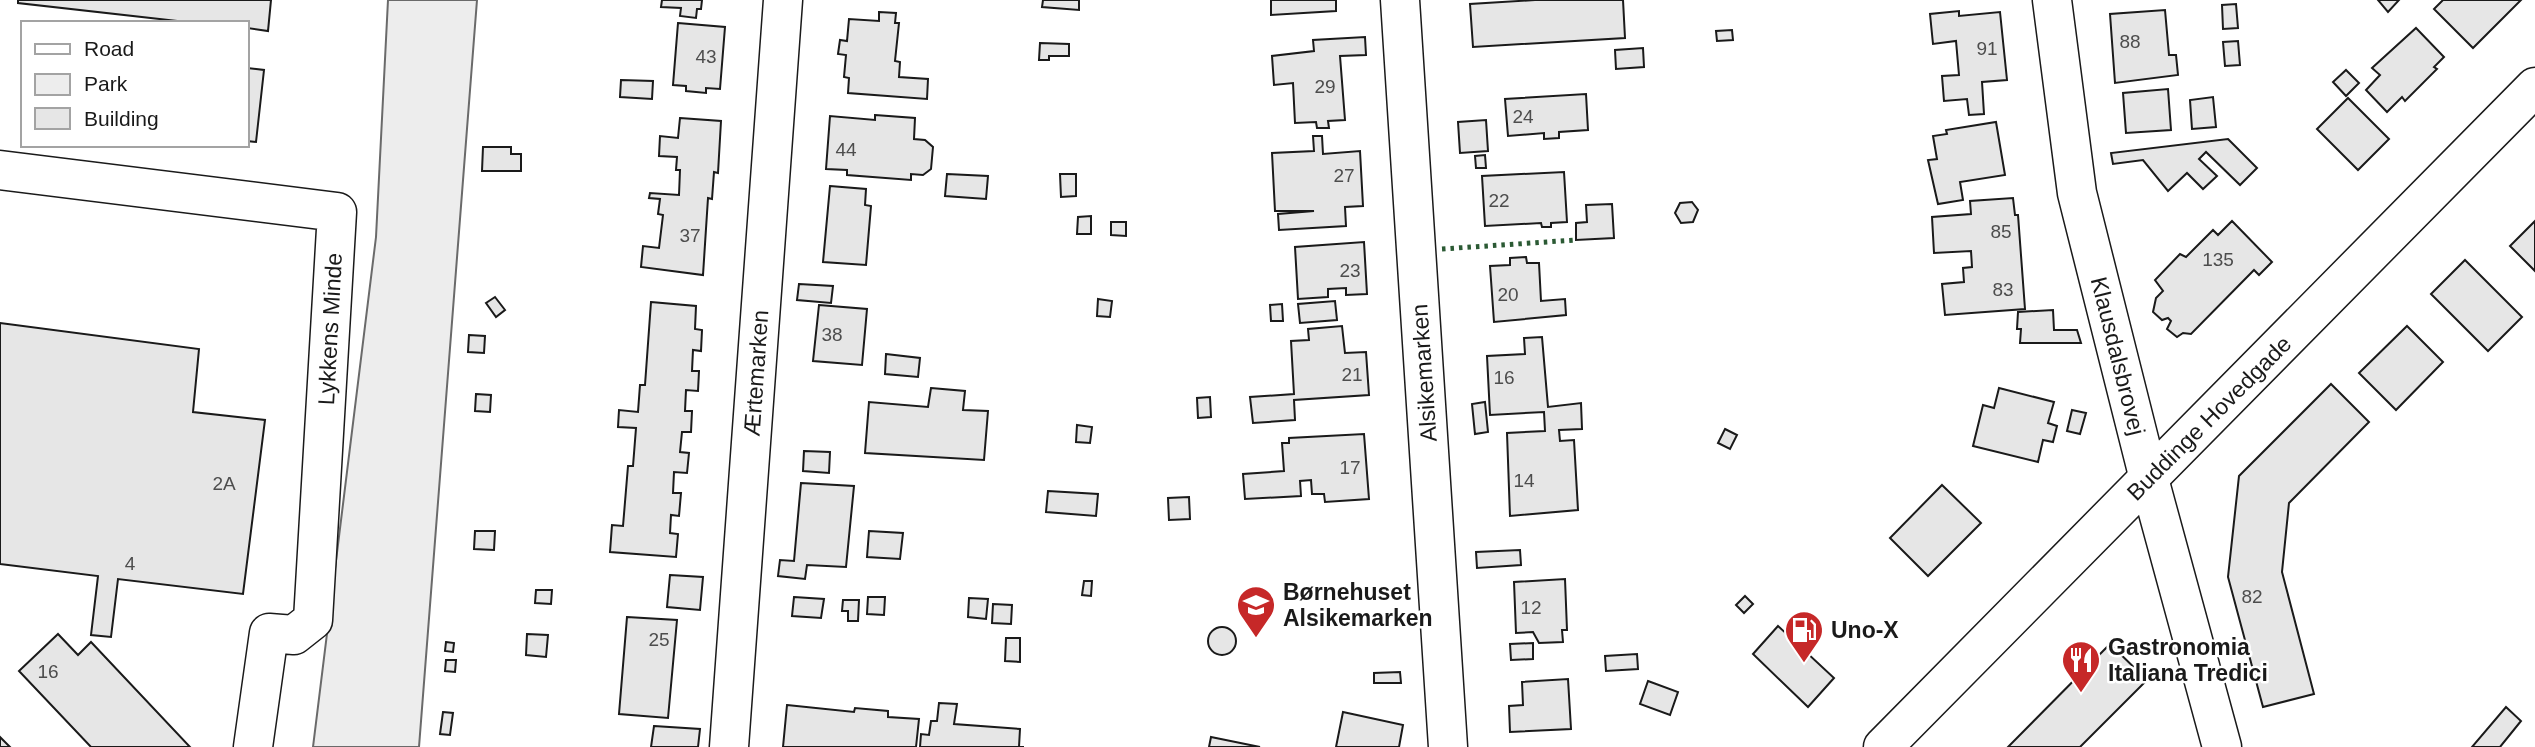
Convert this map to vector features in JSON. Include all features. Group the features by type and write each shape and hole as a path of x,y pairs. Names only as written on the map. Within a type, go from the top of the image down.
{"street":[{"name":"Ærtemarken","path":"729,747 783,0"},
{"name":"Alsikemarken","path":"1400,0 1448,747"},
{"name":"Klausdalsbrovej","path":"2052,0 2077,193 2149,479 2222,747"},
{"name":"Buddinge Hovedgade","path":"1883,747 2535,87"},
{"name":"Lykkens Minde","path":"0,170 337,212 313,620 294,635 269,633 253,747"}],"green space":[{"path":"388,0 477,0 419,747 313,747 376,237"}],"building":[{"path":"18,0 271,0 268,31 248,28 248,21 177,21 18,3"},
{"path":"662,0 702,0 701,9 697,9 696,18 680,16 681,8 661,7"},
{"path":"1043,0 1079,0 1079,10 1042,7"},
{"path":"1271,0 1336,0 1336,11 1271,15"},
{"path":"1535,0 1623,0 1625,38 1473,47 1470,4"},
{"path":"2378,0 2399,0 2388,12"},
{"path":"2443,0 2521,0 2473,48 2434,9"},
{"path":"2236,4 2238,28 2223,29 2222,5"},
{"path":"2165,10 2169,55 2176,55 2178,75 2115,83 2110,14"},
{"path":"1959,11 1959,16 2000,12 2007,80 1982,82 1984,114 1969,115 1967,99 1944,101 1942,76 1959,75 1956,41 1933,44 1930,14"},
{"path":"879,12 896,13 895,23 899,23 895,61 900,62 899,77 928,79 927,99 848,93 849,78 844,77 846,55 838,54 840,40 847,41 849,19 879,21"},
{"path":"678,23 725,27 720,89 706,88 706,93 686,91 686,86 673,85"},
{"path":"2416,28 2444,57 2434,67 2437,69 2405,101 2402,97 2387,112 2366,90 2380,75 2372,68"},
{"path":"1732,30 1733,40 1717,41 1716,31"},
{"path":"1365,37 1366,55 1340,56 1345,120 1328,121 1329,128 1317,128 1316,122 1295,123 1293,83 1274,85 1272,56 1314,51 1313,40"},
{"path":"2238,41 2240,65 2225,66 2223,42"},
{"path":"1040,43 1069,44 1069,56 1049,56 1049,60 1039,60"},
{"path":"1643,48 1644,67 1616,69 1615,50"},
{"path":"248,68 264,70 256,142 248,141"},
{"path":"2346,70 2359,83 2346,96 2333,82"},
{"path":"621,80 653,81 652,99 620,97"},
{"path":"2168,89 2171,130 2126,133 2123,93"},
{"path":"1586,94 1588,130 1559,132 1559,138 1544,139 1544,133 1508,136 1505,99"},
{"path":"2213,97 2216,127 2192,129 2190,100"},
{"path":"2348,98 2389,139 2358,170 2317,129"},
{"path":"875,115 915,118 914,139 925,140 933,147 931,169 923,175 911,174 911,180 847,175 847,170 826,169 830,116 875,120"},
{"path":"680,118 721,121 718,173 714,172 712,199 708,198 703,275 641,267 643,246 659,248 663,215 658,214 660,199 649,198 650,193 679,195 680,170 676,170 677,157 659,156 660,136 678,138"},
{"path":"1486,120 1488,151 1460,153 1458,122"},
{"path":"1996,122 2005,175 1960,182 1963,200 1938,204 1928,160 1937,159 1933,136 1947,134 1946,130"},
{"path":"1313,136 1322,136 1323,154 1360,151 1363,206 1345,207 1346,226 1279,230 1278,214 1314,211 1275,211 1272,153 1314,151"},
{"path":"2228,139 2257,168 2240,185 2206,152 2199,159 2217,176 2203,189 2187,173 2168,191 2143,160 2113,164 2111,153"},
{"path":"483,147 511,147 511,154 521,154 521,171 482,171"},
{"path":"1485,155 1486,168 1476,168 1475,156"},
{"path":"1564,172 1567,222 1551,223 1551,227 1542,227 1541,223 1485,226 1482,176"},
{"path":"947,174 988,176 986,199 945,196"},
{"path":"1060,174 1076,174 1076,196 1061,197"},
{"path":"830,186 866,189 865,205 871,206 866,265 823,262"},
{"path":"2013,198 2015,215 2018,215 2025,309 1945,315 1942,284 1964,282 1963,268 1972,267 1971,251 1934,253 1932,217 1971,214 1970,201"},
{"path":"1692,202 1698,210 1693,222 1681,223 1675,213 1680,203"},
{"path":"1612,204 1614,238 1576,240 1576,223 1587,222 1586,205"},
{"path":"1091,216 1091,234 1077,234 1078,217"},
{"path":"2232,221 2272,262 2259,275 2254,270 2191,334 2183,333 2177,337 2167,329 2171,321 2168,318 2162,320 2153,312 2156,298 2163,291 2155,280 2180,254 2186,257 2213,230 2218,235"},
{"path":"2535,221 2535,271 2510,246"},
{"path":"1111,222 1126,222 1126,236 1111,235"},
{"path":"1364,242 1367,294 1346,295 1346,288 1328,289 1328,297 1298,299 1295,247"},
{"path":"1526,257 1527,263 1539,263 1541,301 1565,299 1566,315 1494,322 1490,266 1510,265 1510,258"},
{"path":"2465,260 2522,317 2488,351 2431,294"},
{"path":"799,284 833,286 831,303 797,300"},
{"path":"495,297 505,310 496,317 486,303"},
{"path":"1098,299 1112,301 1110,317 1097,316"},
{"path":"1335,301 1337,320 1300,323 1298,304"},
{"path":"651,302 696,306 695,329 702,330 701,351 693,350 692,371 699,371 698,391 686,390 685,411 692,411 691,432 682,432 680,452 689,453 687,473 674,472 673,493 681,493 679,516 671,515 670,533 678,534 676,557 610,552 612,525 623,526 628,466 633,466 636,428 618,427 619,410 638,412 640,385 645,385"},
{"path":"1282,304 1283,321 1271,321 1270,305"},
{"path":"819,305 867,309 862,365 813,361"},
{"path":"2053,310 2054,330 2077,330 2081,343 2020,343 2018,312"},
{"path":"0,323 199,349 193,412 265,420 243,594 118,579 111,637 91,635 98,576 0,564"},
{"path":"1342,326 1345,353 1366,352 1369,395 1294,400 1295,420 1253,423 1250,397 1294,394 1291,341 1309,340 1308,329"},
{"path":"2407,326 2443,362 2396,410 2359,373"},
{"path":"469,335 485,336 484,353 468,352"},
{"path":"1542,337 1548,407 1581,403 1582,429 1559,430 1560,441 1574,440 1578,510 1510,516 1507,433 1545,431 1544,412 1490,415 1487,356 1525,354 1524,338"},
{"path":"886,354 920,358 918,377 885,374"},
{"path":"2331,384 2369,422 2289,503 2282,572 2314,694 2263,707 2228,577 2239,476"},
{"path":"931,388 965,391 963,410 988,411 984,460 865,453 869,402 928,407"},
{"path":"1999,388 2054,402 2048,423 2057,426 2053,442 2043,440 2038,462 1973,446 1983,405 1994,408"},
{"path":"476,394 491,395 490,412 475,411"},
{"path":"1210,397 1211,417 1198,418 1197,398"},
{"path":"1485,402 1488,432 1475,434 1472,404"},
{"path":"2072,410 2086,413 2080,434 2067,431"},
{"path":"1077,425 1092,427 1090,443 1076,442"},
{"path":"1725,429 1737,435 1730,449 1718,443"},
{"path":"1364,434 1369,499 1325,502 1324,494 1312,494 1311,480 1300,481 1301,496 1245,499 1243,474 1284,471 1282,443 1289,443 1289,438"},
{"path":"804,451 830,452 829,473 803,471"},
{"path":"801,483 854,486 846,567 807,565 805,579 778,576 780,560 794,561"},
{"path":"1942,485 1981,523 1928,576 1890,538"},
{"path":"1048,491 1098,494 1096,516 1046,512"},
{"path":"1189,497 1190,519 1169,520 1168,498"},
{"path":"475,531 495,531 494,550 474,549"},
{"path":"869,531 903,533 900,559 867,557"},
{"path":"1520,550 1521,565 1477,568 1476,552"},
{"path":"670,575 703,577 700,610 667,607"},
{"path":"1565,579 1567,630 1562,630 1563,642 1539,643 1533,632 1516,633 1514,582"},
{"path":"1084,581 1092,581 1091,596 1082,595"},
{"path":"536,590 552,590 551,604 535,603"},
{"path":"1745,596 1753,604 1744,613 1736,605"},
{"path":"794,597 824,599 821,618 792,616"},
{"path":"868,597 885,597 884,615 867,614"},
{"path":"969,598 988,599 986,619 968,617"},
{"path":"843,600 859,600 858,621 848,621 848,611 842,611"},
{"path":"993,604 1012,605 1011,624 992,623"},
{"path":"627,617 677,620 668,718 619,714"},
{"path":"1778,626 1834,678 1808,707 1753,654"},
{"path":"1222,627 1232,631 1236,641 1232,651 1222,655 1212,651 1208,641 1212,631"},
{"path":"58,634 78,655 91,642 190,747 91,747 19,671"},
{"path":"527,634 548,635 546,657 526,655"},
{"path":"1006,638 1020,638 1020,662 1005,661"},
{"path":"446,642 454,643 453,652 445,651"},
{"path":"1533,643 1533,659 1511,660 1510,644"},
{"path":"2110,644 2147,680 2080,747 2008,747"},
{"path":"1637,654 1638,669 1606,671 1605,656"},
{"path":"446,660 456,660 455,672 445,671"},
{"path":"1400,672 1401,683 1374,683 1374,673"},
{"path":"1568,679 1571,729 1510,732 1509,706 1523,705 1522,682"},
{"path":"1648,681 1678,692 1670,715 1640,704"},
{"path":"939,703 957,704 954,724 1020,729 1019,747 920,747 921,734 929,735 931,721 937,721"},
{"path":"787,705 854,712 855,708 888,711 888,717 919,719 916,747 783,747"},
{"path":"2506,707 2521,721 2500,747 2472,747"},
{"path":"443,712 453,713 450,735 440,734"},
{"path":"1343,712 1403,725 1399,747 1336,747"},
{"path":"654,726 700,729 698,747 651,747"},
{"path":"0,737 10,747 0,747"},
{"path":"1211,737 1260,747 1209,747"}],"hedge":[{"path":"1442,249 1576,240"}],"place":[{"name":"Børnehuset Alsikemarken","path":"1256,639"},
{"name":"Uno-X","path":"1804,664"},
{"name":"Gastronomia Italiana Tredici","path":"2081,694"}]}
